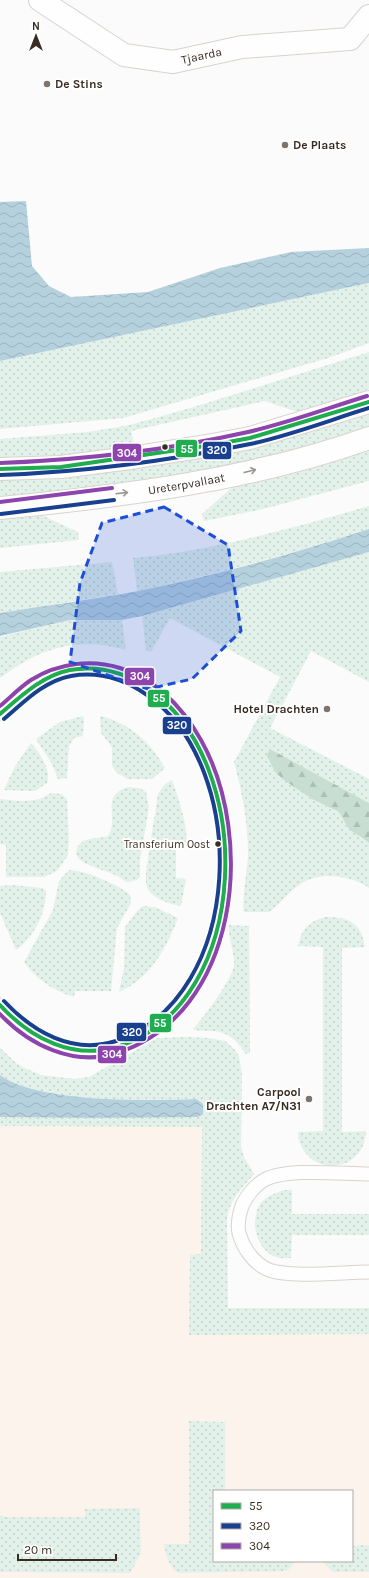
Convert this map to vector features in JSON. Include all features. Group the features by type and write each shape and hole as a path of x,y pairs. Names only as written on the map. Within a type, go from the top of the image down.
{"main road":[{"name":"Tjaarda","path":"40,0 124,55 173,62 242,46 350,39 369,16"},
{"path":"0,469 61,467 212,445 250,438 369,402"},
{"name":"Ureterpvallaat","path":"0,508 123,493 232,476 300,459 369,438"}],"lane":[{"path":"0,714 14,698 33,684 60,672 82,668 110,670 138,680 158,694 175,710 200,747 211,772 219,800 224,829 226,860 224,889 219,918 204,964 191,988 175,1008 163,1020 144,1034 131,1042 110,1049 89,1051 67,1049 40,1039 14,1020 0,1005"},
{"path":"369,1174 285,1174 266,1179 255,1187 244,1200 239,1216 239,1232 244,1248 254,1260 268,1269 284,1273 369,1272"}],"highlighted area":[{"path":"164,507 228,545 241,631 192,679 148,689 70,662 80,583 102,523"}],"shaded area":[{"path":"369,283 369,343 328,358 123,418 0,429 0,361"},
{"path":"369,352 369,389 304,414 265,401 131,431 136,451 0,462 0,439 88,432 130,425 194,407"},
{"path":"369,409 369,431 259,462 97,490 0,499 0,480"},
{"path":"369,448 369,481 263,509 204,521 202,514 237,483"},
{"path":"369,506 369,529 254,563 137,591 133,558 193,550 252,538"},
{"path":"35,512 78,532 79,540 0,548 0,516"},
{"path":"369,552 369,682 311,651 270,728 369,779 369,803 272,750 269,761 275,772 312,799 339,812 359,837 369,843 369,888 346,878 328,876 320,877 311,879 299,885 269,912 244,912 243,901 248,860 248,842 244,807 234,762 280,677 170,618 151,652 146,650 142,616"},
{"path":"112,562 118,594 0,613 0,572"},
{"path":"70,620 122,620 126,650 92,644 60,648 44,652 29,659 0,678 0,637"},
{"path":"83,716 83,736 74,738 69,746 67,778 58,779 52,764 36,739 60,722"},
{"path":"100,716 121,723 138,735 153,750 165,768 152,779 128,779 117,773 112,766 112,747 101,733"},
{"path":"31,743 38,751 46,767 48,773 47,783 35,791 4,790 14,768"},
{"path":"172,780 184,818 187,842 176,842 176,878 186,879 181,906 165,902 155,897 148,889 146,884 146,871 158,794 165,784"},
{"path":"128,787 139,788 146,792 149,807 140,860 140,877 137,880 126,882 113,874 83,862 78,858 76,853 78,847 84,841 108,836 111,829 112,802 114,796 119,791"},
{"path":"51,793 61,794 67,799 69,839 68,855 57,871 44,877 6,877 6,845 0,844 0,799 27,801 40,799"},
{"path":"69,870 83,872 101,879 118,887 130,895 131,903 117,928 111,991 75,991 74,997 60,992 46,984 34,974 24,962 53,910 59,881"},
{"path":"12,885 42,888 46,891 44,908 38,924 28,938 16,950 0,913 0,886"},
{"path":"143,906 155,907 178,918 163,951 156,961 140,979 119,992 124,968 125,927"},
{"path":"325,917 341,918 352,923 360,932 365,947 342,948 342,1132 366,1131 363,1146 355,1157 344,1164 332,1166 320,1163 309,1157 301,1147 298,1132 323,1131 323,947 298,946 301,935 307,927 314,921"},
{"path":"229,925 250,926 250,1053 245,1054 236,1041 227,1035 217,1031 200,1031 193,1029 216,999 232,973 234,956"},
{"path":"157,1038 209,1038 225,1041 239,1056 242,1074 241,1147 244,1157 254,1174 234,1199 227,1218 228,1308 369,1308 369,1334 189,1335 190,1255 201,1254 202,1127 0,1126 0,1117 91,1118 196,1099 123,1100 40,1091 17,1084 0,1075 0,1048 16,1063 41,1075 75,1079 89,1077"},
{"path":"0,1109 203,1114 219,1322 369,1315 369,1578 0,1578"},
{"path":"284,1190 292,1190 292,1214 369,1214 369,1235 292,1235 291,1258 276,1257 269,1253 260,1242 255,1227 255,1219 260,1204 265,1199"},
{"path":"189,1421 225,1422 225,1490 213,1490 213,1562 295,1562 287,1571 178,1573 170,1563 164,1544 189,1544"},
{"path":"140,1508 141,1553 130,1573 0,1572 0,1515 5,1517 85,1517 85,1509"},
{"path":"369,1545 369,1572 333,1572 323,1562 353,1562 353,1546"}],"green space":[{"path":"272,750 369,803 369,843 349,829 339,812 312,799 275,772 267,756 268,752"}],"water":[{"path":"26,201 32,266 49,286 71,297 148,292 220,268 291,252 369,248 369,283 0,361 0,202"},
{"path":"369,529 369,552 142,616 122,620 70,620 0,636 0,613 121,594 167,585 312,547"},
{"path":"0,1075 17,1084 40,1091 66,1095 123,1100 196,1099 203,1104 203,1114 198,1117 0,1117"}],"transit line":[{"name":"304","path":"0,463 93,457 187,444 248,432 293,420 367,396"},
{"name":"55","path":"0,469 61,467 212,445 250,438 369,402"},
{"name":"320","path":"0,475 31,474 126,465 188,456 280,437 369,408"},
{"name":"304","path":"0,502 112,488"},
{"name":"320","path":"1,514 114,500"},
{"name":"304","path":"0,706 31,680 41,674 63,666 86,663 109,665 133,673 146,680 168,696 186,717 201,740 218,780 228,825 231,872 225,919 212,963 189,1001 158,1032 117,1053 101,1057 85,1057 69,1055 38,1044 24,1035 0,1014"},
{"name":"55","path":"0,714 41,682 70,670 91,669 112,672 140,683 149,689 184,724 209,770 222,823 225,879 216,933 196,982 164,1021 120,1046 103,1050 86,1051 70,1049 54,1044 25,1028 0,1005"},
{"name":"320","path":"4,719 43,687 52,682 71,676 91,675 111,678 138,689 147,695 181,729 204,773 217,825 219,878 210,931 190,978 159,1016 116,1041 100,1045 69,1043 41,1031 15,1012 4,1001"}],"place":[{"name":"De Stins","path":"47,84"},
{"name":"De Plaats","path":"285,145"},
{"name":"Hotel Drachten","path":"327,709"},
{"name":"Transferium Oost","path":"218,844"},
{"name":"Carpool Drachten A7/N31","path":"309,1099"}]}
